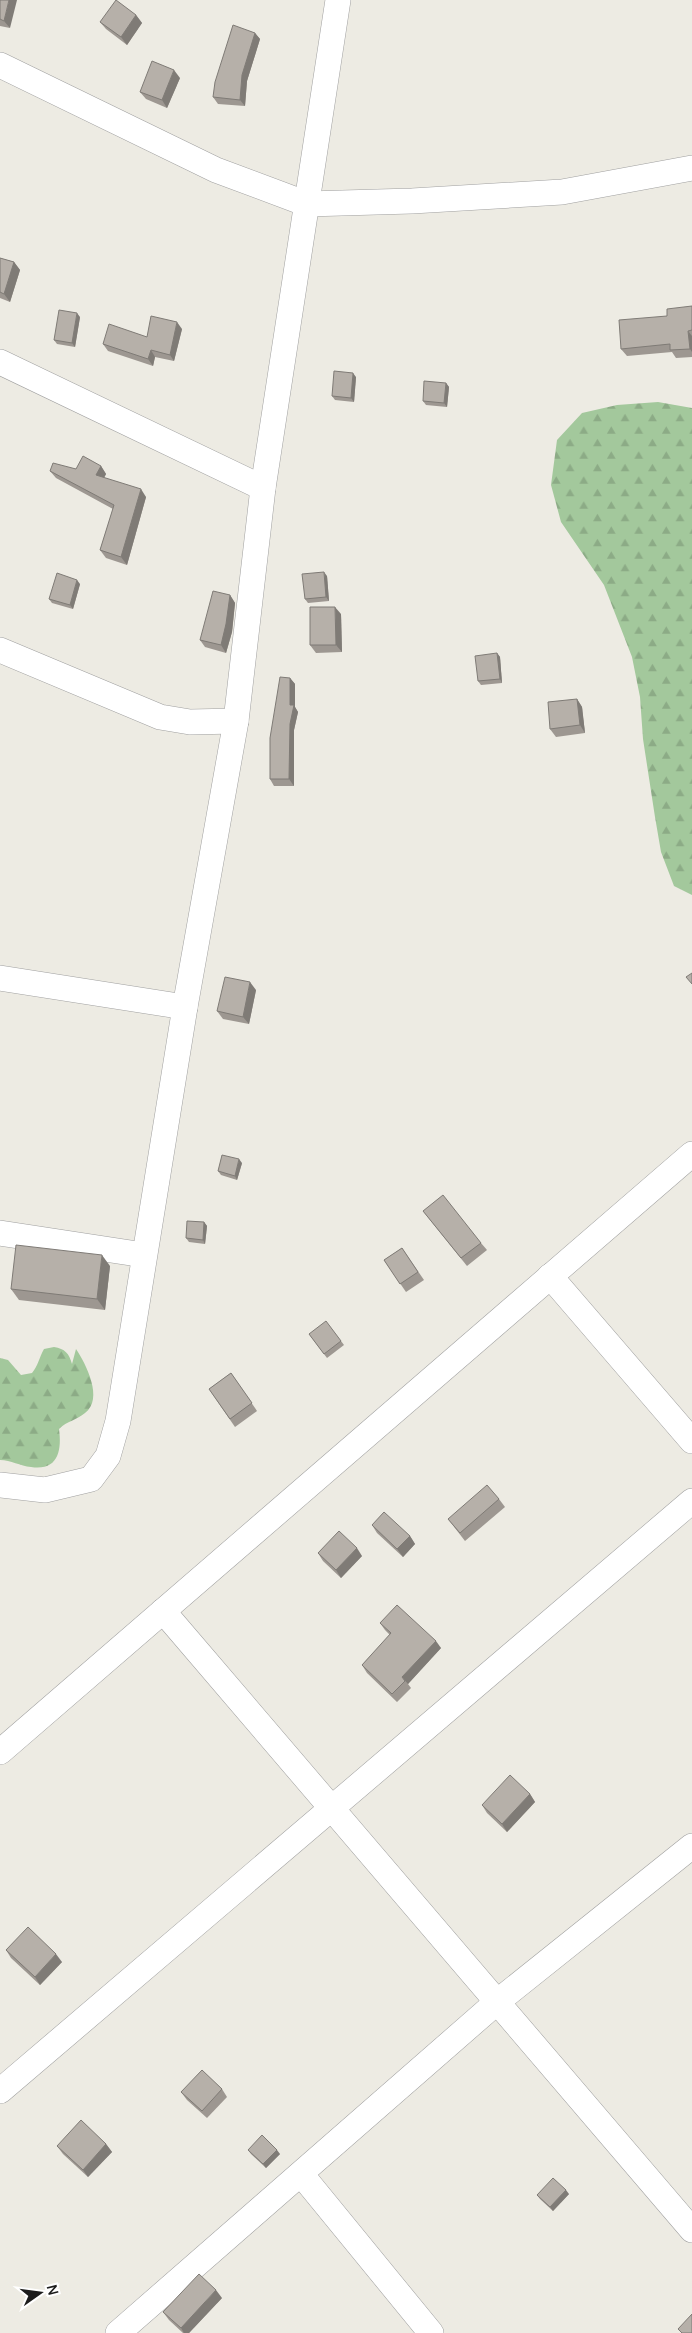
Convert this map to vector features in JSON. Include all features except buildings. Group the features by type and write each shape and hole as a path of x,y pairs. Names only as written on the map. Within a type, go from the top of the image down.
{"street":[{"path":"0,1485 45,1490 91,1479 108,1456 118,1421 185,1006 236,721 263,488 338,0"},
{"path":"0,65 216,170 307,204 412,201 562,192 692,168"},
{"path":"0,362 263,488"},
{"path":"0,650 160,717 190,722 236,721"},
{"path":"0,978 185,1006"},
{"path":"0,1752 692,1154"},
{"path":"0,1233 144,1255"},
{"path":"550,1276 692,1441"},
{"path":"0,2091 692,1501"},
{"path":"163,1611 692,2230"},
{"path":"118,2333 497,2002 692,1846"},
{"path":"301,2174 431,2333"}],"green space":[{"path":"658,402 692,408 692,895 674,886 661,852 643,739 640,697 632,657 604,585 561,522 551,485 557,440 582,413 617,405"},
{"path":"54,1347 66,1352 72,1364 76,1349 80,1355 88,1372 93,1391 90,1407 85,1413 59,1429 59,1452 53,1463 47,1466 31,1467 0,1460 0,1358 8,1360 21,1375 32,1373 44,1349"}]}
